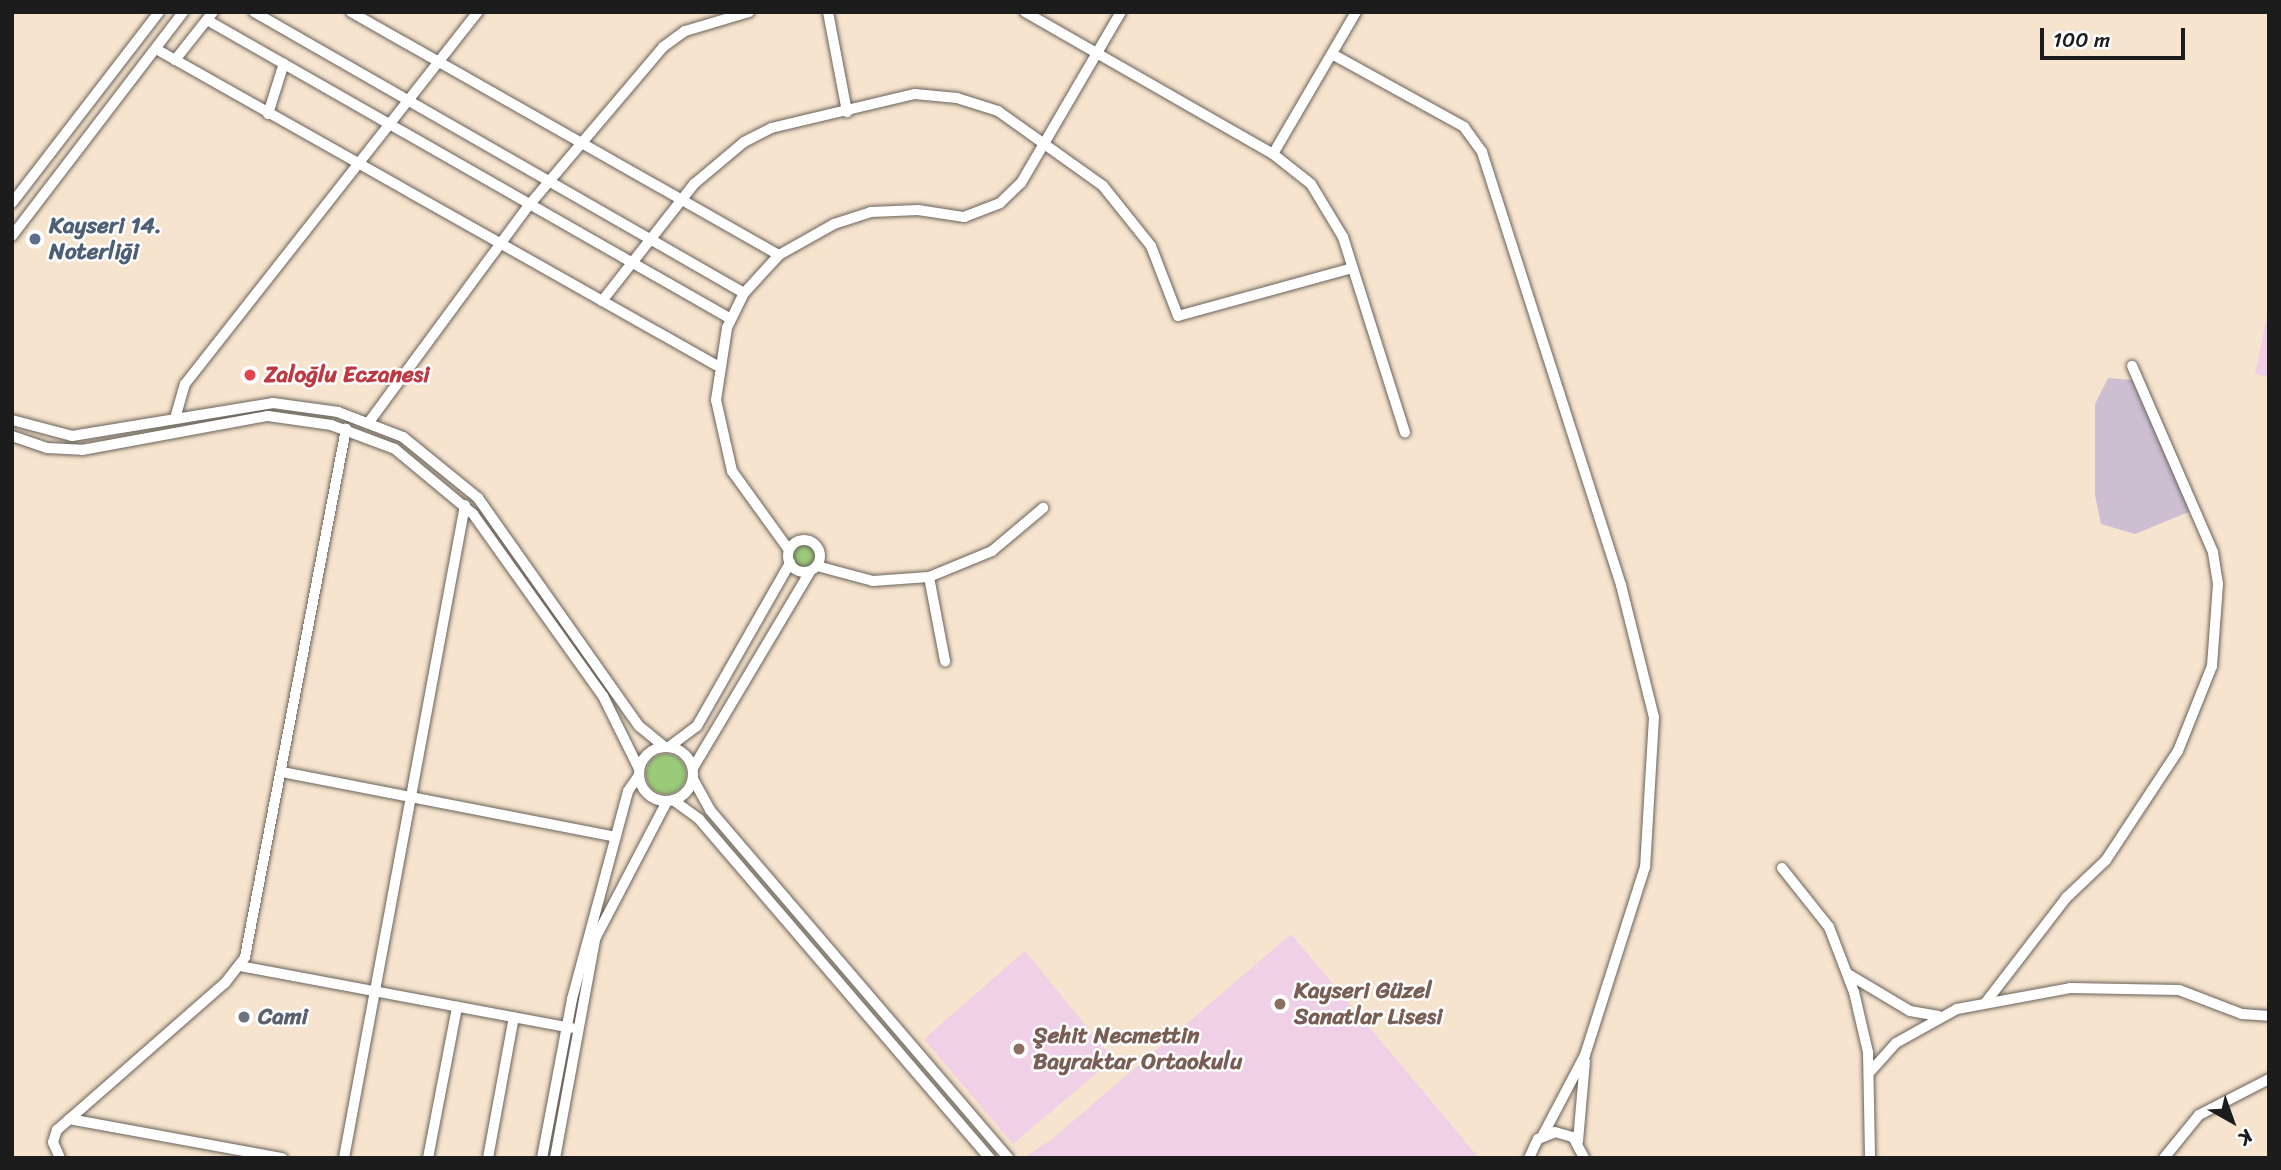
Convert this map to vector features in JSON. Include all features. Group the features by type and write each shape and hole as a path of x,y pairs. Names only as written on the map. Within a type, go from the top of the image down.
{"street":[{"path":"12,203 159,12"},
{"path":"12,236 183,12"},
{"path":"254,12 744,293"},
{"path":"351,12 779,255"},
{"path":"176,415 185,384 437,60 478,12"},
{"path":"369,422 548,180 580,140 676,36 749,12"},
{"path":"828,12 847,112"},
{"path":"1025,12 1273,154 1320,195 1352,268 1405,432"},
{"path":"542,1158 567,1027 616,837 639,772 648,753 667,747 697,726 790,564 789,550 750,502 728,460 717,423 716,365 731,319 744,293 779,255 813,234 871,212 918,210 964,217 984,212 1015,190 1121,12"},
{"path":"1273,154 1356,12"},
{"path":"176,60 210,16 284,63 731,319"},
{"path":"156,49 716,365"},
{"path":"1332,54 1450,118 1482,152 1621,584 1654,717 1645,867 1585,1055 1543,1135 1528,1157"},
{"path":"268,114 284,63"},
{"path":"602,301 681,198 720,159 757,135 915,94 943,96 998,111 1103,186 1135,220 1158,259 1178,316 1352,268"},
{"path":"1986,1002 2066,898 2106,860 2178,751 2212,666 2218,584 2213,552 2132,366"},
{"path":"12,420 64,436 176,415 273,403 369,422 431,455 478,498 639,726 667,747 682,752 710,810 1008,1158"},
{"path":"12,436 71,450 247,417 346,429 408,456 465,505 603,696 650,796 670,801 699,819 990,1158"},
{"path":"60,1158 54,1138 69,1119 240,966 249,946 346,429"},
{"path":"344,1158 465,505"},
{"path":"790,564 873,581 929,577 992,551 1043,508"},
{"path":"555,1158 598,929 670,801 693,774 820,553 812,542 799,540 789,550"},
{"path":"929,577 945,661"},
{"path":"282,772 616,837"},
{"path":"1782,868 1829,927 1848,974 1868,1073 1870,1158"},
{"path":"240,966 579,1029"},
{"path":"1848,974 1910,1011 1946,1015"},
{"path":"1868,1073 1896,1044 1946,1015 1986,1002 2125,985 2192,993 2242,1014 2269,1016"},
{"path":"428,1158 457,1007"},
{"path":"488,1158 514,1017"},
{"path":"1585,1055 1578,1141 1585,1156"},
{"path":"2164,1158 2199,1115 2269,1079"},
{"path":"69,1119 282,1158"},
{"path":"1543,1135 1562,1132 1578,1141"}],"shaded area":[{"path":"2269,305 2269,377 2255,374"},
{"path":"2108,378 2132,380 2191,511 2135,534 2101,524 2095,495 2095,404"},
{"name":"Kayseri Güzel Sanatlar Lisesi","path":"1291,934 1479,1158 1023,1158 1051,1140"},
{"name":"Şehit Necmettin Bayraktar Ortaokulu","path":"1025,951 1113,1059 1013,1144 924,1039"}],"green space":[{"path":"804,545 812,548 815,556 812,564 804,567 796,564 793,556 796,548"},
{"path":"666,754 680,760 686,774 680,788 666,794 652,788 646,774 652,760"}],"place":[{"name":"Kayseri 14. Noterliği","path":"35,239"},
{"name":"Zaloğlu Eczanesi","path":"250,375"},
{"name":"Kayseri Güzel Sanatlar Lisesi","path":"1280,1004"},
{"name":"Cami","path":"244,1017"},
{"name":"Şehit Necmettin Bayraktar Ortaokulu","path":"1019,1049"}]}
